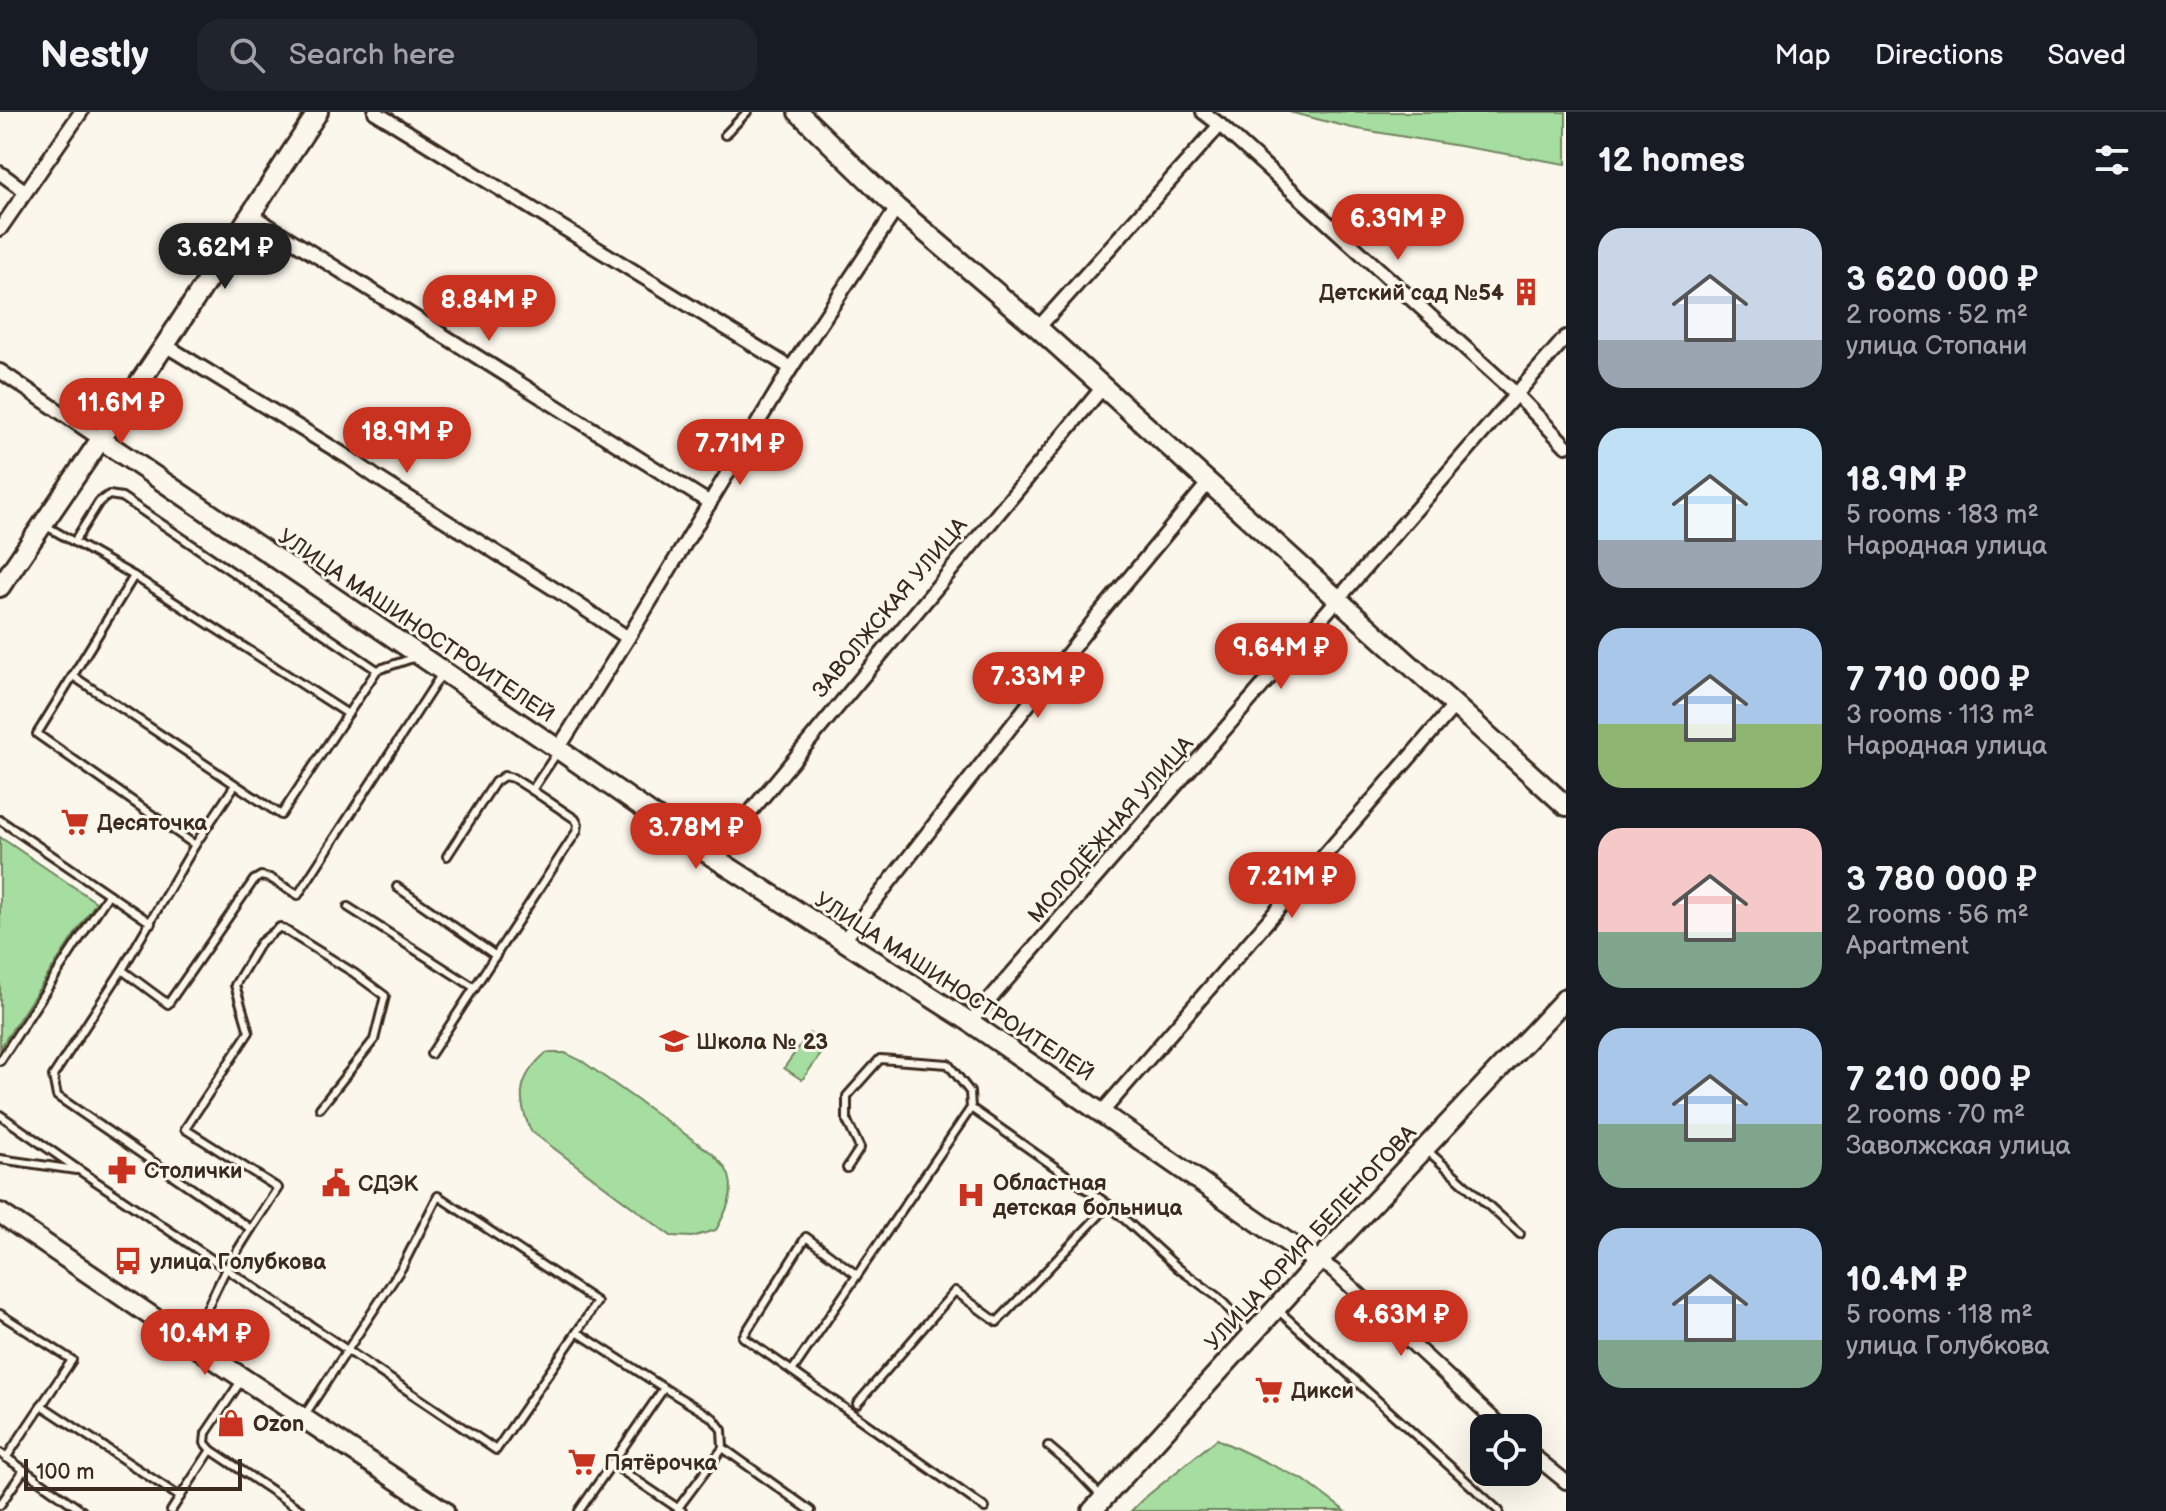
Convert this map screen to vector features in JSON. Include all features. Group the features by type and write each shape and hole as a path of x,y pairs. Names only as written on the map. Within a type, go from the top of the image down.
{"main road":[{"path":"0,587 165,345 318,112"},
{"path":"798,112 897,208 1038,328 1566,806"},
{"name":"УЛИЦА МАШИНОСТРОИТЕЛЕЙ","path":"100,439 713,857 970,1022 1319,1261"},
{"name":"УЛИЦА ЮРИЯ БЕЛЕНОГОВА","path":"1098,1505 1319,1261 1566,998"},
{"path":"0,1213 444,1511"}],"street":[{"path":"0,229 81,112"},
{"path":"375,112 791,368"},
{"path":"1203,112 1516,394 1566,446"},
{"path":"1038,328 1220,125"},
{"path":"0,173 25,191"},
{"path":"558,749 791,368 897,208"},
{"path":"250,214 710,503"},
{"name":"МОЛОДЁЖНАЯ УЛИЦА","path":"970,1022 1566,337"},
{"path":"165,345 349,458 628,638"},
{"name":"УЛИЦА МАШИНОСТРОИТЕЛЕЙ","path":"0,371 100,439"},
{"name":"ЗАВОЛЖСКАЯ УЛИЦА","path":"713,857 1103,387"},
{"path":"844,940 1096,618 1209,482"},
{"path":"1102,1112 1455,705"},
{"name":"УЛИЦА МАШИНОСТРОИТЕЛЕЙ","path":"1319,1261 1333,1270 1488,1414"},
{"path":"1542,1462 1566,1482"}],"lane":[{"path":"725,135 747,112"},
{"path":"74,542 99,502 109,495 122,497 377,670"},
{"path":"42,524 134,576 348,714"},
{"path":"134,576 37,734 195,845"},
{"path":"73,676 281,815 377,670 420,655"},
{"path":"122,970 168,1004 254,880 261,876 270,878 298,895 444,672"},
{"path":"532,790 556,757 558,749"},
{"path":"431,1054 577,831 578,824 532,790 504,776 495,782 447,856"},
{"path":"235,785 53,1076 57,1096 251,1229"},
{"path":"0,820 151,923"},
{"path":"397,887 496,956"},
{"path":"0,1061 108,895"},
{"path":"348,907 475,988"},
{"path":"191,1341 226,1269 278,1188 185,1129 249,1032 235,985 260,943 280,927 385,996 374,1040 320,1108"},
{"path":"792,1371 971,1108 970,1092 948,1064 880,1059 847,1096 847,1121 860,1148 847,1168"},
{"path":"971,1108 1109,1205 1178,1268 1219,1298 1253,1334"},
{"path":"0,1115 79,1170 226,1269 347,1350 496,1450 597,1302 438,1196 402,1267 347,1350 303,1417"},
{"path":"1425,1149 1520,1234"},
{"path":"0,1159 79,1170"},
{"path":"857,1404 955,1291 997,1322 1109,1205"},
{"path":"857,1275 806,1237 743,1337 985,1508"},
{"path":"1277,1308 1499,1511"},
{"path":"0,1314 72,1360 3,1456 82,1511"},
{"path":"577,1332 713,1418 722,1430 723,1448 680,1510 611,1463"},
{"path":"243,1378 206,1433 205,1443 302,1511"},
{"path":"579,1511 664,1388"},
{"path":"41,1405 180,1497"},
{"path":"1048,1446 1075,1469 1098,1505"},
{"path":"723,1448 811,1511"},
{"path":"171,1511 211,1450"},
{"path":"0,1505 24,1470"}],"green space":[{"path":"1289,112 1566,112 1566,164 1352,128"},
{"path":"0,837 96,902 0,1048"},
{"path":"809,1033 827,1046 802,1080 784,1068"},
{"path":"546,1053 565,1053 582,1061 713,1154 726,1169 731,1185 727,1208 716,1230 692,1237 671,1236 531,1131 523,1108 522,1089 530,1071"},
{"path":"1217,1439 1304,1480 1345,1511 1131,1511"}],"place":[{"name":"Детский сад №54","path":"1526,292"},
{"name":"Десяточка","path":"75,822"},
{"name":"Школа № 23","path":"674,1041"},
{"name":"Столички","path":"122,1170"},
{"name":"СДЭК","path":"336,1183"},
{"name":"Областная детская больница","path":"971,1195"},
{"name":"улица Голубкова","path":"128,1261"},
{"name":"Дикси","path":"1269,1390"},
{"name":"Ozon","path":"231,1423"},
{"name":"Пятёрочка","path":"582,1462"}]}
